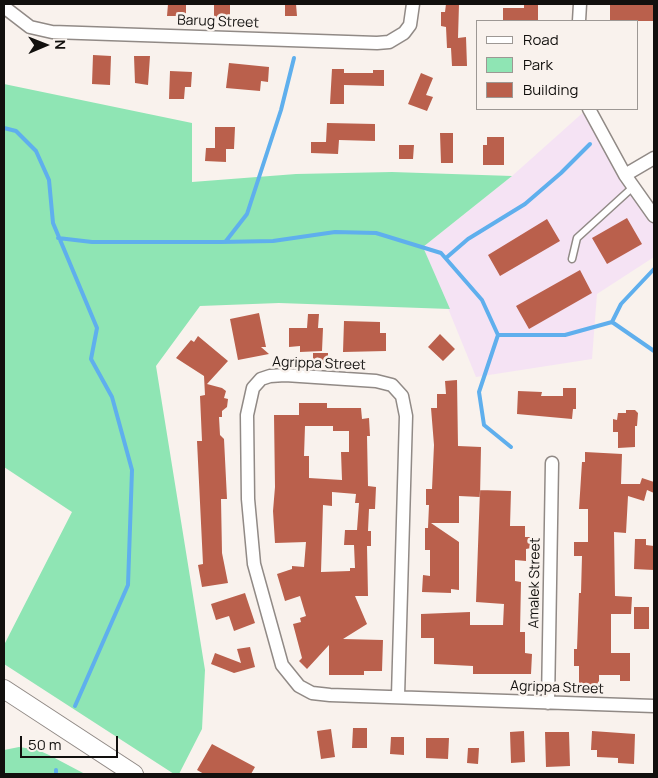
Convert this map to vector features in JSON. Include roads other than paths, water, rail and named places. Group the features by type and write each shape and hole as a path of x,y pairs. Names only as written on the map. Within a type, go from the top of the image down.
{"main road":[{"path":"4,689 134,774"}],"street":[{"name":"Barug Street","path":"4,7 30,27 52,32 377,43 388,42 404,33 410,25 414,4"},
{"path":"579,20 580,4"},
{"path":"590,110 625,175 654,216"},
{"path":"625,175 654,158"},
{"name":"Agrippa Street","path":"398,696 406,416 402,396 392,385 376,381 285,375 261,379 253,388 247,414 251,538 258,586 282,665 299,686 312,692 548,703 654,706"},
{"name":"Amalek Street","path":"548,703 552,464"}],"lane":[{"path":"572,259 577,238 633,187"}],"waterway":[{"path":"226,241 247,214 281,110 294,58"},
{"path":"4,128 16,131 36,151 49,180 53,223 97,328 91,359 112,397 132,470 128,585 75,706"},
{"path":"446,258 468,239 525,204 561,173 590,144"},
{"path":"58,238 92,242 221,242 273,241 335,232 376,233 441,253 482,300 498,335 479,392 484,425 511,447"},
{"path":"498,335 565,335 612,322 621,304 654,269"},
{"path":"612,322 654,351"}]}
